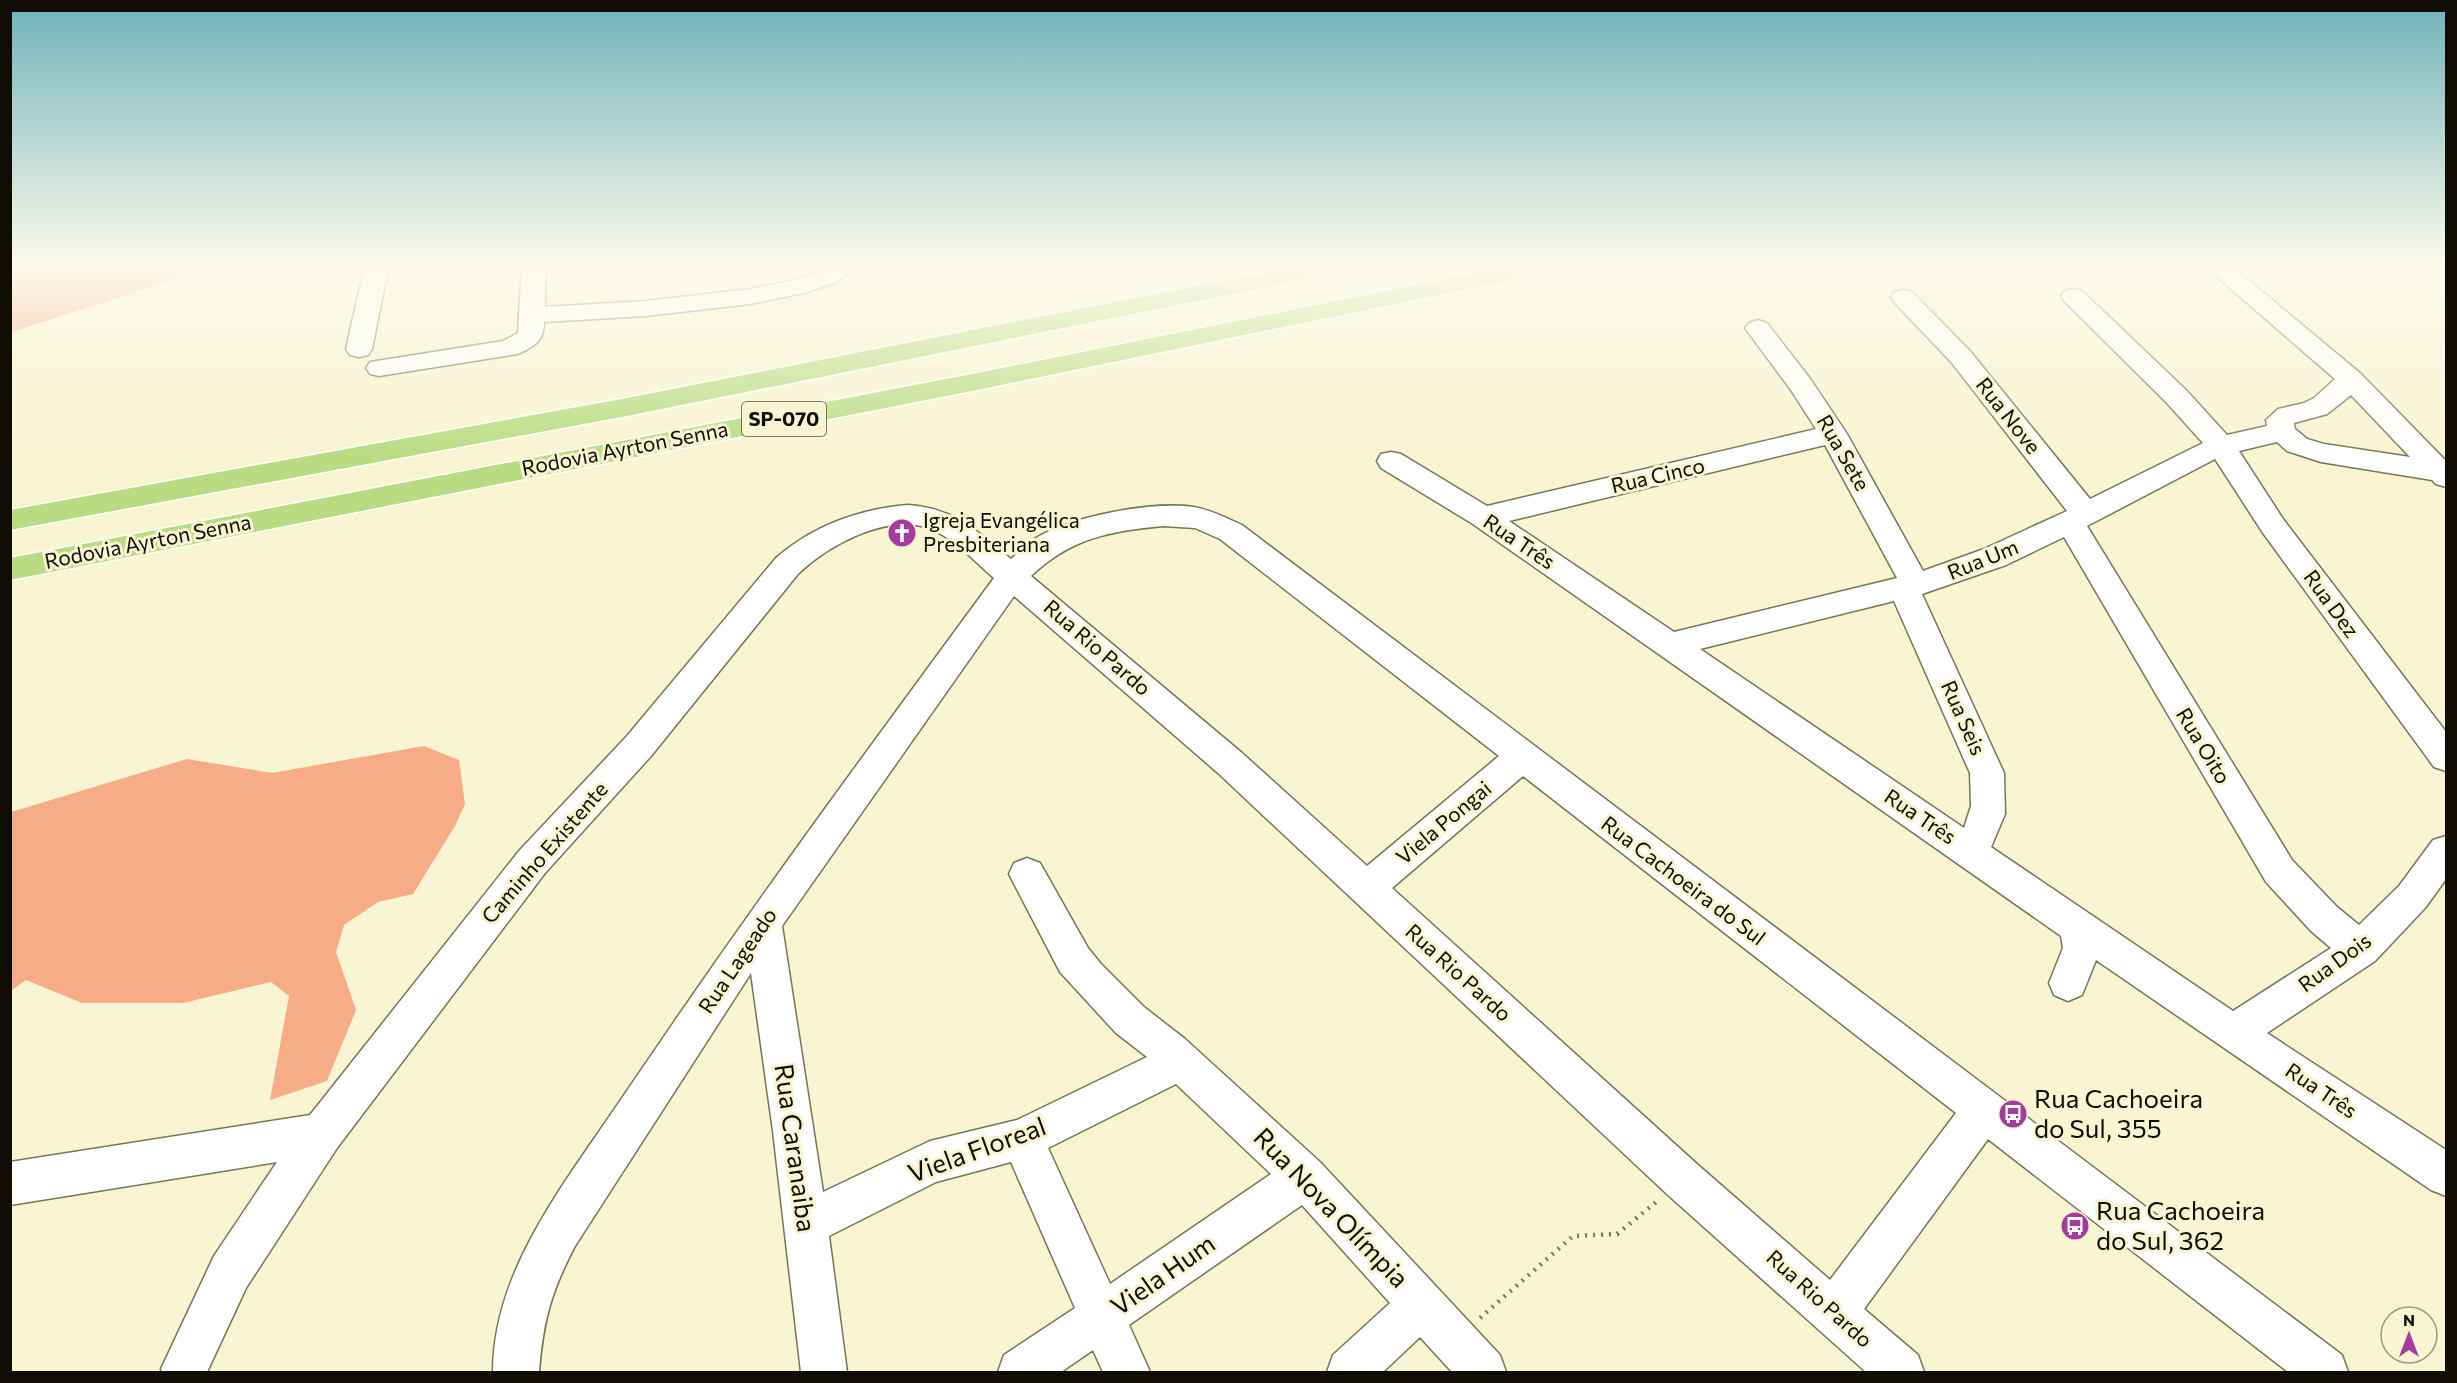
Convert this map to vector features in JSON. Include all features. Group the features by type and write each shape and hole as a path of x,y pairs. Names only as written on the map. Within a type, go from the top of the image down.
{"highway":[{"name":"Rodovia Ayrton Senna","path":"10,520 627,407 1021,329"},
{"name":"Rodovia Ayrton Senna","path":"10,569 1038,371 1244,329"},
{"path":"10,591 191,553 387,508 546,464"}],"street":[{"path":"359,349 363,329"},
{"path":"379,368 509,348 523,342 529,329"},
{"name":"Rua Sete","path":"1758,329 1802,386 1833,434 1910,587"},
{"name":"Rua Nove","path":"1933,329 1961,357 2078,518"},
{"name":"Rua Dez","path":"2107,329 2176,396 2222,446 2273,526 2446,757"},
{"path":"2290,329 2351,380 2444,475"},
{"path":"2351,380 2329,401 2312,410 2284,416 2280,420 2282,432 2297,445 2320,453 2444,475"},
{"name":"Rua Um","path":"1669,645 1910,587 1995,557 2078,518 2182,463 2222,446 2282,432"},
{"name":"Rua Cinco","path":"1483,517 1833,434"},
{"name":"Rua Três","path":"1391,461 1483,517 2079,927 2446,1175"},
{"name":"Rua Cachoeira do Sul","path":"1013,575 1047,546 1089,529 1158,517 1183,516 1209,522 1232,532 1522,758 2325,1372"},
{"name":"Caminho Existente","path":"184,1369 230,1272 322,1134 532,862 646,738 787,566 813,544 843,529 873,520 922,517 937,519 962,534 1013,575"},
{"name":"Rua Oito","path":"2078,518 2279,871 2324,919 2361,949"},
{"name":"Rua Rio Pardo","path":"1013,575 1230,763 1683,1180 1901,1372"},
{"name":"Rua Lageado","path":"516,1372 516,1343 525,1303 546,1255 571,1210 763,923 1013,575"},
{"name":"Rua Seis","path":"1910,587 1987,772 1990,800 1987,824 1971,851"},
{"name":"Viela Pongai","path":"1365,888 1522,758"},
{"name":"Rua Dois","path":"2233,1032 2361,949 2412,897 2446,851"},
{"name":"Rua Nova Olímpia","path":"1027,873 1074,960 1087,976 1130,1020 1176,1057 1305,1177 1483,1372"},
{"name":"Rua Caranaiba","path":"763,923 806,1224 824,1372"},
{"path":"2068,983 2082,948 2079,927"},
{"name":"Viela Floreal","path":"806,1224 930,1162 1022,1139 1176,1057"},
{"path":"1834,1312 1984,1110"},
{"path":"10,1184 322,1134"},
{"path":"1022,1139 1126,1372"},
{"name":"Viela Hum","path":"1020,1372 1305,1177"},
{"path":"1350,1372 1422,1304"}],"path":[{"path":"1454,1341 1573,1236 1617,1234 1683,1180"}],"shaded area":[{"path":"11,329 23,329 12,332 11,340"},
{"path":"424,746 459,760 465,804 455,826 413,894 378,902 344,925 336,952 356,1010 327,1081 270,1100 289,996 271,982 183,1003 82,1003 26,980 11,991 11,812 187,759 272,773"}],"place":[{"name":"Igreja Evangélica Presbiteriana","path":"902,533"},
{"name":"Rua Cachoeira do Sul, 355","path":"2013,1114"},
{"name":"Rua Cachoeira do Sul, 362","path":"2075,1226"}]}
